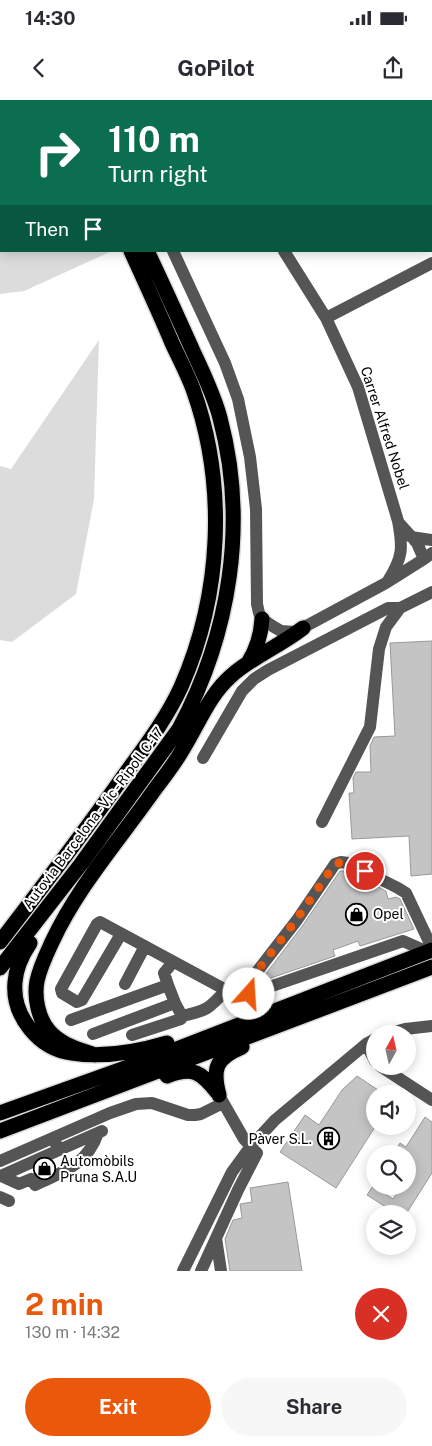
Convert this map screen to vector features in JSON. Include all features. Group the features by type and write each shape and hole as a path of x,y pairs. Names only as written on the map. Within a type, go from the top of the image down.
{"highway":[{"name":"Autovia Barcelona - Vic - Ripoll C-17","path":"0,942 80,837 163,720 180,688 199,640 209,588 214,559 216,507 210,451 193,389 131,252"},
{"name":"Autovia Barcelona - Vic - Ripoll C-17","path":"0,968 81,864 179,729 192,705 209,663 223,618 232,564 234,506 227,449 220,416 210,387 147,252"},
{"path":"156,252 166,273 177,315"},
{"path":"248,663 260,640 262,619"},
{"path":"95,1055 67,1046 53,1035 42,1020 37,1000 36,983 40,969 57,931 84,888 182,750 212,699 230,677 248,663 289,639 303,628"},
{"path":"47,908 40,928 21,958 15,983 19,1010 29,1028 37,1037 51,1046 71,1053 95,1055 135,1051 166,1044 250,1014 278,1009"},
{"path":"0,1113 164,1054 431,950"},
{"path":"0,1131 432,967"},
{"path":"221,1099 216,1083 217,1067 221,1059 230,1052 316,1016 338,1002"},
{"path":"0,1123 40,1110 98,1099 127,1091 174,1073 207,1071 217,1067"},
{"path":"194,1071 203,1076 221,1099"}],"street":[{"path":"173,252 225,363 238,399 250,457 256,509 256,604 262,619 281,631 295,632 430,558"},
{"name":"Carrer Alfred Nobel","path":"285,252 326,318 358,387 376,441 398,521 407,539 419,546 430,558"},
{"path":"326,318 432,263"},
{"path":"386,583 398,562 407,539 432,540"},
{"path":"203,758 242,690 254,679 388,608 400,608 432,592"},
{"path":"322,822 370,727 381,637 400,608"},
{"path":"250,1014 254,1009 249,992 249,982 335,864 341,862 348,863 406,893 431,950"},
{"path":"121,934 82,1000 77,1002 62,993 61,989 97,924 100,922 226,990 249,992 403,941 431,950"},
{"path":"124,984 145,946"},
{"path":"173,962 164,973 182,1016"},
{"path":"72,1020 168,985"},
{"path":"132,1035 181,1019 182,1016 204,1011 214,1004 226,990"},
{"path":"93,1034 175,1003"},
{"path":"416,1028 432,1026"},
{"path":"183,1271 232,1172 251,1146 275,1120 366,1044"},
{"path":"394,1075 432,1100"},
{"path":"0,1161 110,1113 136,1104 152,1103 195,1115 201,1114 221,1099 244,1139 257,1152 257,1155 201,1271"},
{"path":"100,1132 93,1146 72,1168 43,1182 35,1185 31,1179 19,1184 1,1176 59,1150 100,1132"},
{"path":"53,1138 59,1150"},
{"path":"216,1238 221,1271"}],"shaded area":[{"path":"0,252 110,252 24,291 0,294"},
{"path":"99,340 94,499 76,594 12,642 0,640 0,466 11,469"}],"building":[{"path":"432,641 432,874 411,876 409,836 352,839 349,793 354,793 353,778 356,772 371,772 370,746 374,737 395,736 390,643"},
{"name":"Opel","path":"340,871 346,871 386,891 388,899 396,897 400,899 414,929 360,946 358,941 333,950 335,956 268,979 265,975 303,925"},
{"name":"Pàver S.L.","path":"357,1076 370,1085 366,1085 366,1135 370,1135 336,1188 280,1152 305,1115 319,1125 342,1090"},
{"path":"425,1117 432,1122 432,1173 412,1205 383,1205 367,1195 387,1195 393,1199 396,1195 416,1195 416,1145 407,1145 414,1135 416,1135 416,1131"},
{"path":"288,1182 302,1271 230,1271 225,1239 233,1220 242,1218 240,1204 252,1202 250,1188"}],"place":[{"name":"Opel","path":"357,914"},
{"name":"Pàver S.L.","path":"328,1139"},
{"name":"Automòbils Pruna S.A.U","path":"44,1169"}],"route":[{"path":"249,994 249,982 335,864 341,862 348,863 365,871"}]}
